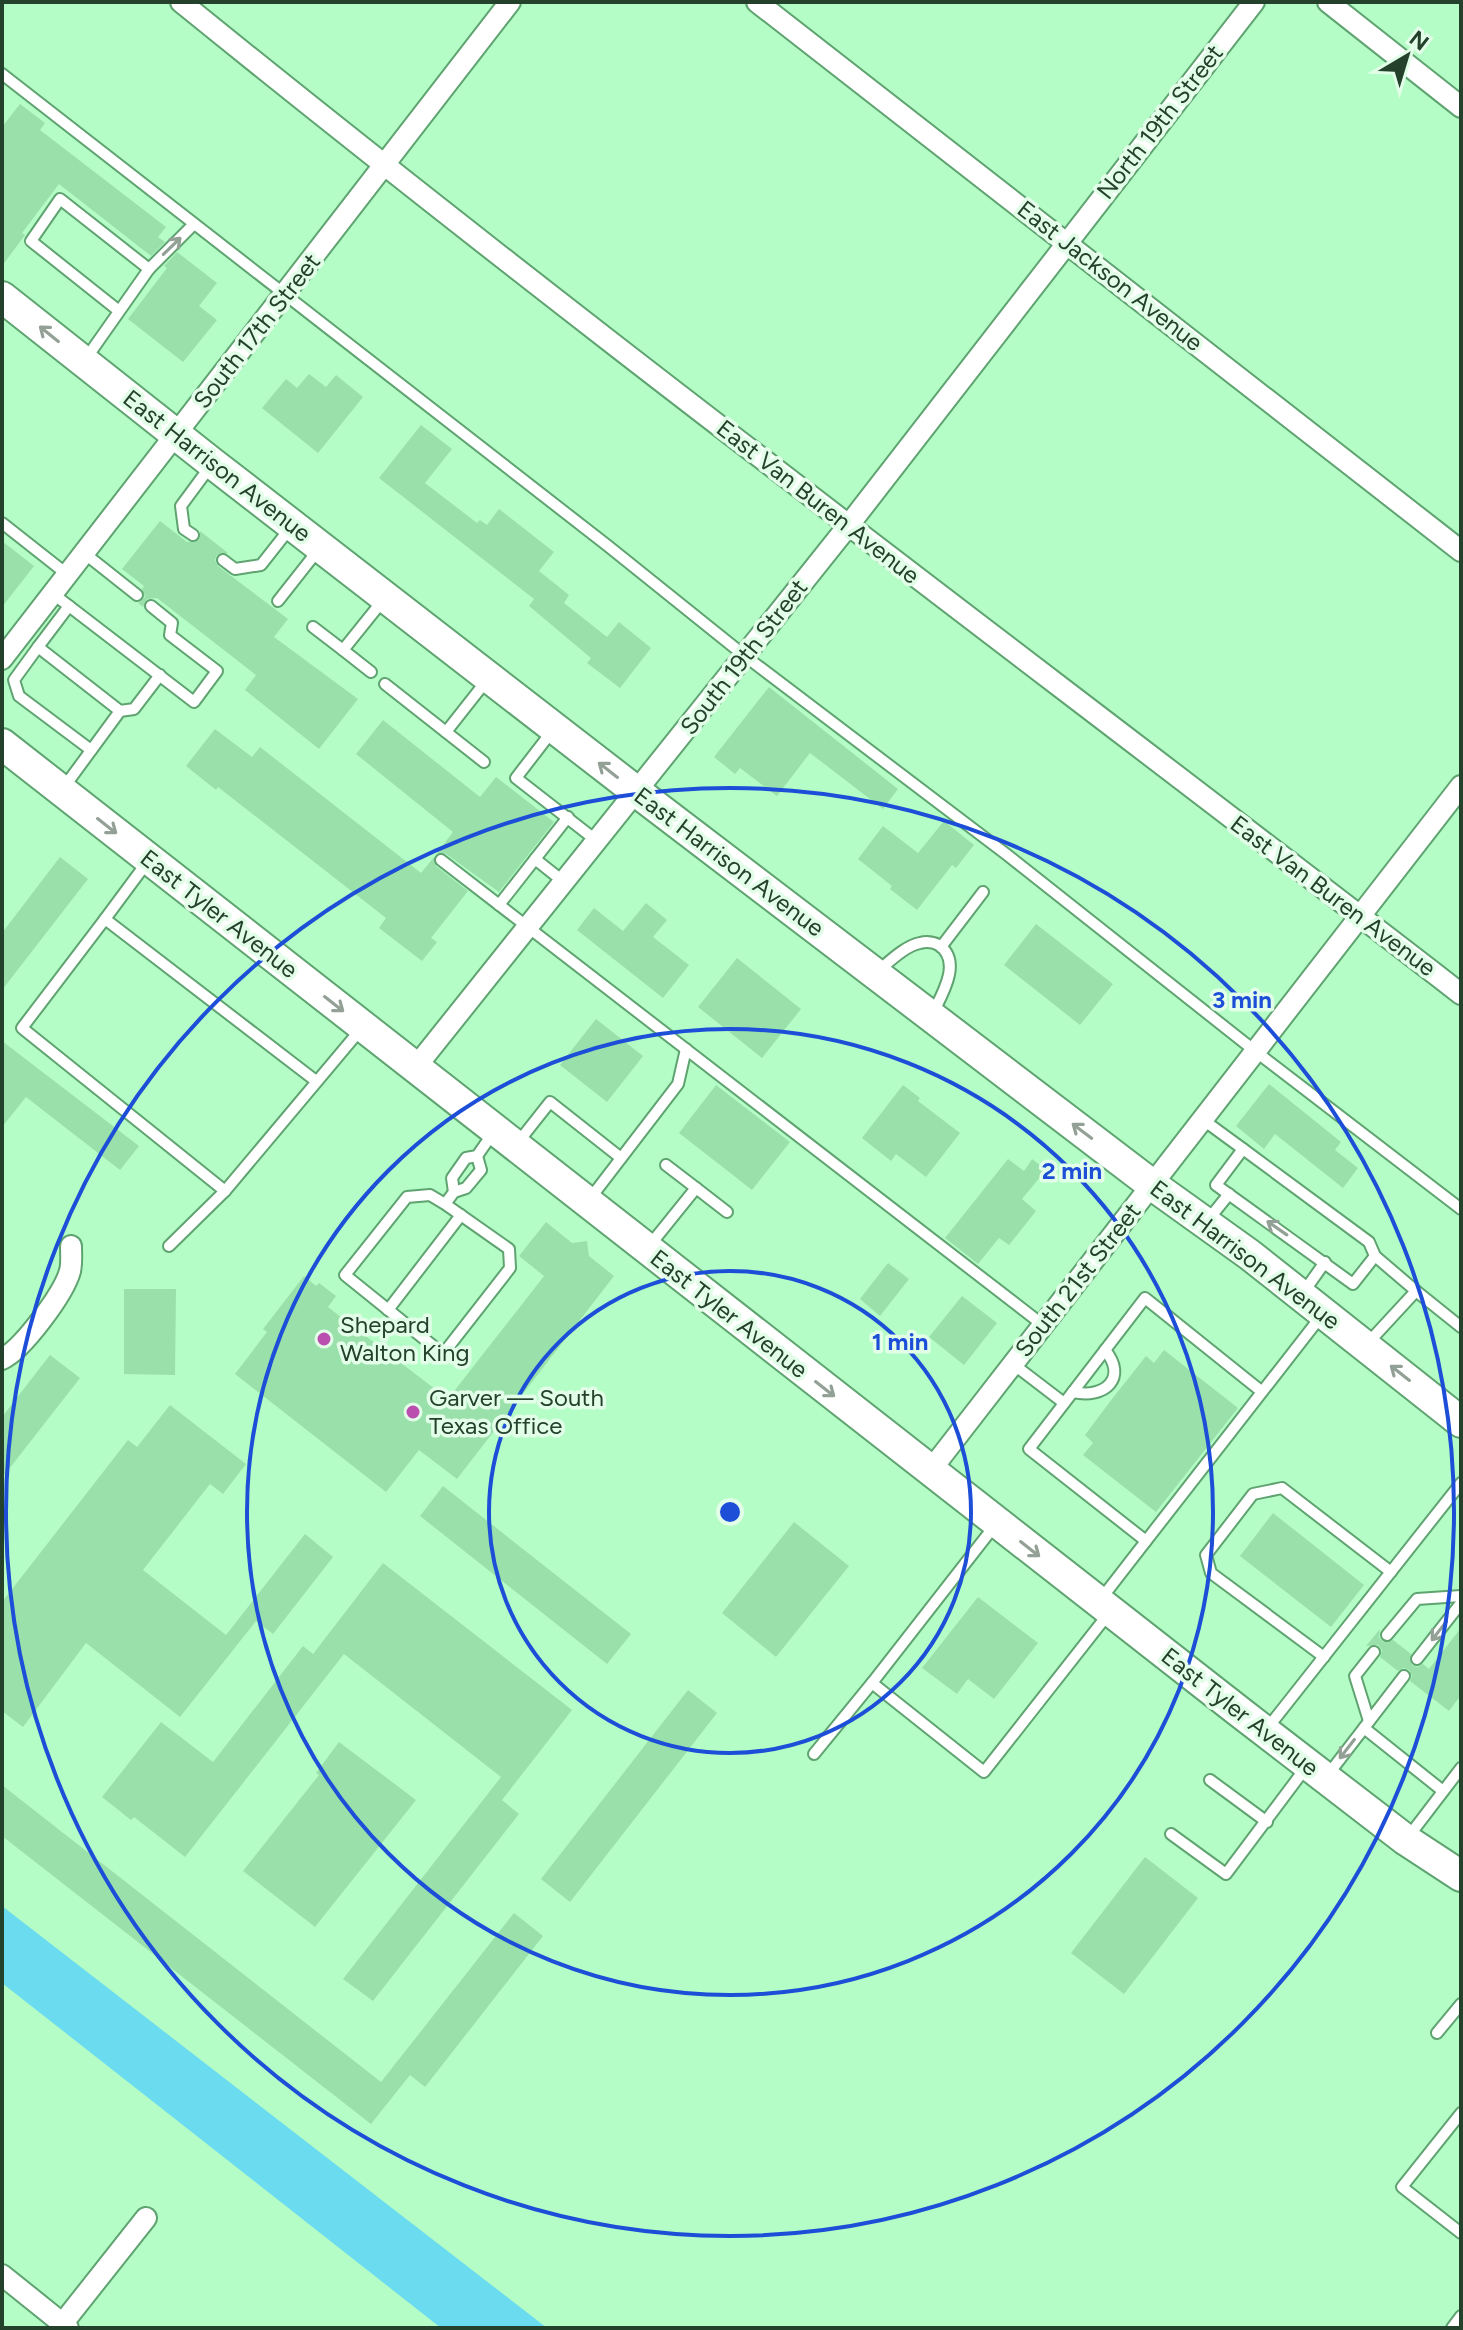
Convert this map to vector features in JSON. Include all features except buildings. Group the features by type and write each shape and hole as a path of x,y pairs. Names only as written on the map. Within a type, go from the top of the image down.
{"main road":[{"name":"East Harrison Avenue","path":"2,297 637,792 1312,1304 1461,1422"},
{"name":"East Tyler Avenue","path":"2,744 1104,1607 1406,1840 1460,1875"}],"street":[{"name":"East Van Buren Avenue","path":"181,2 383,166 1461,994"},
{"name":"South 17th Street","path":"4,654 61,600 68,575 84,553 510,2"},
{"name":"East Jackson Avenue","path":"757,2 1461,551"},
{"name":"North 19th Street","path":"1067,242 1254,2"},
{"path":"1328,2 1461,107"},
{"name":"South 19th Street","path":"415,1068 848,526 1067,242"},
{"name":"South 21st Street","path":"930,1471 1461,786"},
{"path":"2,1359 20,1345 58,1295 71,1268 71,1246"},
{"path":"2,2275 64,2326 146,2218"}],"lane":[{"path":"2,74 745,656 994,845 1461,1209"},
{"path":"119,311 31,241 60,199 149,269"},
{"path":"84,362 149,269 194,224"},
{"path":"193,535 184,529 181,506 212,463"},
{"path":"2,523 68,575"},
{"path":"223,560 235,569 261,565 292,525"},
{"path":"278,601 320,547"},
{"path":"84,553 137,595"},
{"path":"343,650 385,597"},
{"path":"91,750 19,696 14,680 38,647 61,600 194,702 217,671 170,635 172,623 151,606"},
{"path":"313,627 371,672"},
{"path":"38,647 120,711"},
{"path":"61,790 120,711 134,709 160,675"},
{"path":"446,732 489,677"},
{"path":"385,684 484,762"},
{"path":"555,728 516,778 597,841"},
{"path":"499,905 568,817"},
{"path":"149,859 22,1028 225,1191"},
{"path":"535,859 564,882"},
{"path":"441,860 489,891 499,905 1043,1325"},
{"path":"941,947 983,892"},
{"path":"105,919 316,1081"},
{"path":"874,973 910,947 923,942 941,947 950,964 948,981 931,1017"},
{"path":"169,1246 225,1191 363,1027"},
{"path":"587,1203 678,1084 686,1049"},
{"path":"454,1192 452,1178 466,1158 477,1156 505,1138 550,1102 621,1158"},
{"path":"1202,1119 1369,1242 1375,1256 1461,1327"},
{"path":"1243,1149 1216,1185 1353,1284 1375,1256"},
{"path":"445,1204 454,1192 466,1188 481,1170 477,1156"},
{"path":"666,1165 727,1212"},
{"path":"647,1250 696,1188"},
{"path":"1206,1223 1229,1194"},
{"path":"430,1195 461,1215 509,1249 510,1268 443,1354 345,1275 407,1197 430,1195"},
{"path":"388,1310 461,1215"},
{"path":"872,1683 984,1772 1104,1607 1146,1541 1261,1391 1312,1304 1325,1262"},
{"path":"1365,1346 1416,1291"},
{"path":"1146,1541 1029,1449 1064,1403 1145,1298 1261,1391"},
{"path":"1073,1392 1090,1396 1103,1391 1109,1384 1115,1371 1112,1358 1105,1350"},
{"path":"1013,1364 1064,1403"},
{"path":"1265,1731 1461,1483"},
{"path":"1324,1657 1211,1573 1206,1555 1253,1494 1282,1488 1391,1572"},
{"path":"814,1754 997,1523"},
{"path":"1387,1635 1417,1599 1461,1596"},
{"path":"1417,1659 1461,1603"},
{"path":"1374,1652 1355,1676 1366,1725 1443,1791"},
{"path":"1171,1834 1226,1874 1267,1822 1366,1725 1404,1676"},
{"path":"1406,1840 1461,1768"},
{"path":"1210,1780 1267,1822"},
{"path":"1437,2033 1461,2004"},
{"path":"1461,2113 1402,2187 1461,2233"},
{"path":"1452,2328 1461,2316"}],"water":[{"path":"2,1906 547,2328 441,2328 2,1983"}],"place":[{"name":"Shepard Walton King","path":"324,1339"},
{"name":"Garver — South Texas Office","path":"413,1412"}]}
